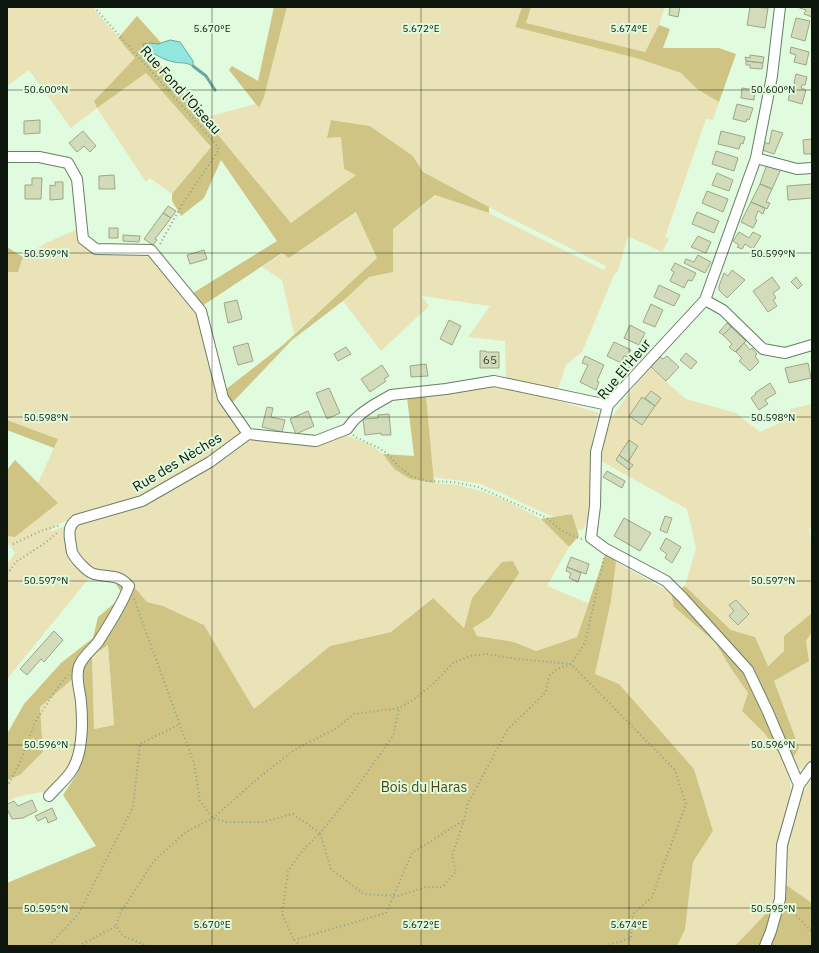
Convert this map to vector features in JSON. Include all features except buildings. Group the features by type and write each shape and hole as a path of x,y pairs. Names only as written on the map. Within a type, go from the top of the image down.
{"street":[{"name":"Rue El'Heur","path":"591,538 596,452 608,405 705,300 756,158 772,76 780,7"},
{"path":"7,157 39,157 68,163 77,179 83,239 96,249 151,250 155,254 201,311 223,398 248,434 316,441 347,429 362,413 390,395 446,389 494,381 608,405"},
{"path":"756,158 797,169 812,168"},
{"path":"705,300 723,310 763,349 786,353 812,345"},
{"name":"Rue des Nèches","path":"71,525 76,520 142,501 210,462 248,434"},
{"path":"49,796 71,772 80,749 83,726 77,677 80,665 97,643 112,619 129,586 117,577 93,574 79,562 72,551 69,531 71,525"},
{"path":"591,538 606,548 666,581 748,670 768,712 799,785"},
{"path":"765,946 780,900 782,845 799,785 812,768"}],"path":[{"name":"Rue Fond l'Oiseau","path":"94,7 214,143 218,150 183,203 155,254"},
{"path":"347,429 357,438 371,443 388,454 398,466 412,476 427,480 453,482 478,487 547,518 556,527 566,533 583,539 591,538"},
{"path":"13,544 43,530 71,525"},
{"path":"7,574 16,562 59,532 60,526"},
{"path":"129,586 194,763 200,801 213,818 227,822 263,822 293,814 320,833 331,869 364,894 398,896 426,887 442,887 456,872 452,856 468,803 508,730 546,692 550,676 557,669 571,664 585,644 606,548"},
{"path":"79,946 116,926 119,915 154,860 186,832 213,818 262,775 294,750 336,728 354,714 399,708 413,700 435,682 453,663 470,656 486,654 524,660 571,664 675,770 686,804 652,897 633,914 631,938 606,946"},
{"path":"7,787 20,762 35,722 58,687 73,670 80,665"},
{"path":"301,946 294,940 282,914 288,871 302,851 320,833 354,791 393,736 399,708"},
{"path":"50,946 79,913 133,807 140,744 180,724"},
{"path":"294,940 386,913 412,854 464,820"},
{"path":"780,900 812,932"},
{"path":"116,926 123,936 145,945 152,946"}],"shaded area":[{"path":"7,7 92,7 136,57 94,101 97,107 146,73 211,147 172,194 150,178 146,182 97,108 71,128 29,70 7,86"},
{"path":"287,7 522,7 515,26 636,58 681,73 697,89 719,102 713,120 706,119 665,237 669,239 662,252 628,236 618,271 614,275 582,352 566,365 557,392 506,380 505,341 468,337 490,306 422,296 429,306 381,351 343,301 369,277 393,272 393,229 436,195 489,213 604,270 606,266 504,215 423,172 413,156 370,126 331,120 328,138 341,137 344,169 356,175 291,223 204,118 255,104 258,108 264,97"},
{"path":"531,7 665,7 659,25 645,52 525,23"},
{"path":"357,212 377,258 294,334 282,280 262,267 283,253 289,258"},
{"path":"78,229 80,241 90,252 153,257 198,312 221,397 243,429 238,438 219,454 164,485 124,503 58,524 49,532 66,526 71,554 90,577 7,679 7,564 15,553 7,541 7,536 15,536 57,503 38,483 58,439 7,420 7,272 18,272 23,257 46,243"},
{"path":"649,367 686,399 736,413 760,432 790,418 790,409 812,404 812,529 809,528 812,546 812,613 784,636 784,651 767,666 755,637 731,630 685,586 696,548 687,509 601,461 602,436 608,422"},
{"path":"492,385 552,399 599,413 593,436 590,514 583,530 577,530 572,514 553,517 481,484 433,477 426,395"},
{"path":"345,435 369,444 383,454 394,469 410,479 458,485 481,491 507,501 541,519 569,547 547,586 588,603 577,637 536,651 514,642 477,636 473,628 490,617 472,598 464,628 432,598 391,632 330,646 254,709 204,625 163,606 147,602 124,575 90,568 79,556 74,539 74,527 78,522 148,504 213,466 252,437 299,445 333,441"},
{"path":"616,562 671,593 674,607 715,642 748,693 742,711 764,733 788,766 791,791 778,852 773,906 735,946 677,946 685,930 693,862 713,831 694,769 595,674 611,601"},
{"path":"812,632 812,764 806,771 796,767 792,760 774,681 809,661 806,641"},
{"path":"108,645 114,725 94,729 92,656"},
{"path":"75,677 81,726 77,752 67,774 53,790 16,797 7,802 7,780 20,775 43,752 40,707"},
{"path":"812,777 812,903 785,884 785,850 796,805"}],"green space":[{"path":"274,7 287,7 264,97 259,108 229,70 232,66 258,81"},
{"path":"522,7 531,7 526,23 645,52 659,25 670,29 663,48 719,48 736,54 719,102 697,89 681,73 636,58 515,27"},
{"path":"137,16 164,46 152,55 291,223 356,175 344,169 341,137 327,138 331,120 370,126 413,156 423,172 489,207 489,213 435,195 393,229 393,272 369,277 343,301 292,340 232,403 225,390 283,345 377,258 356,212 289,258 282,253 202,306 193,293 277,241 221,160 204,198 181,216 172,201 172,194 211,147 146,73 97,108 94,101 135,58 118,38"},
{"path":"7,247 23,257 18,272 7,272"},
{"path":"426,395 434,483 410,479 394,469 383,454 414,456 407,397"},
{"path":"7,420 58,439 54,448 7,430"},
{"path":"15,460 58,503 15,537 7,536 7,470"},
{"path":"572,514 579,536 569,547 541,519"},
{"name":"Bois du Haras","path":"606,552 616,562 611,601 595,674 619,684 694,769 713,831 693,862 685,930 677,946 7,946 7,883 96,846 63,795 77,774 86,736 83,670 40,707 43,752 20,775 7,780 7,734 24,704 61,663 93,638 98,617 123,596 109,572 124,575 147,602 163,606 204,625 254,709 330,646 391,632 433,598 464,628 472,598 502,562 513,561 519,573 490,617 473,628 477,636 514,642 536,651 577,637","holes":["108,645 114,725 94,729 92,656"]},
{"path":"685,586 731,630 755,637 768,666 784,651 784,636 812,613 812,632 806,641 809,661 774,681 799,748 788,766 764,733 742,711 748,693 715,642 674,607 671,593"},
{"path":"785,884 812,903 812,946 735,946 773,906"}],"water":[{"path":"170,40 180,42 193,61 193,66 166,60 144,49 143,44 158,44"}],"waterway":[{"path":"193,66 206,76 215,90"}]}
